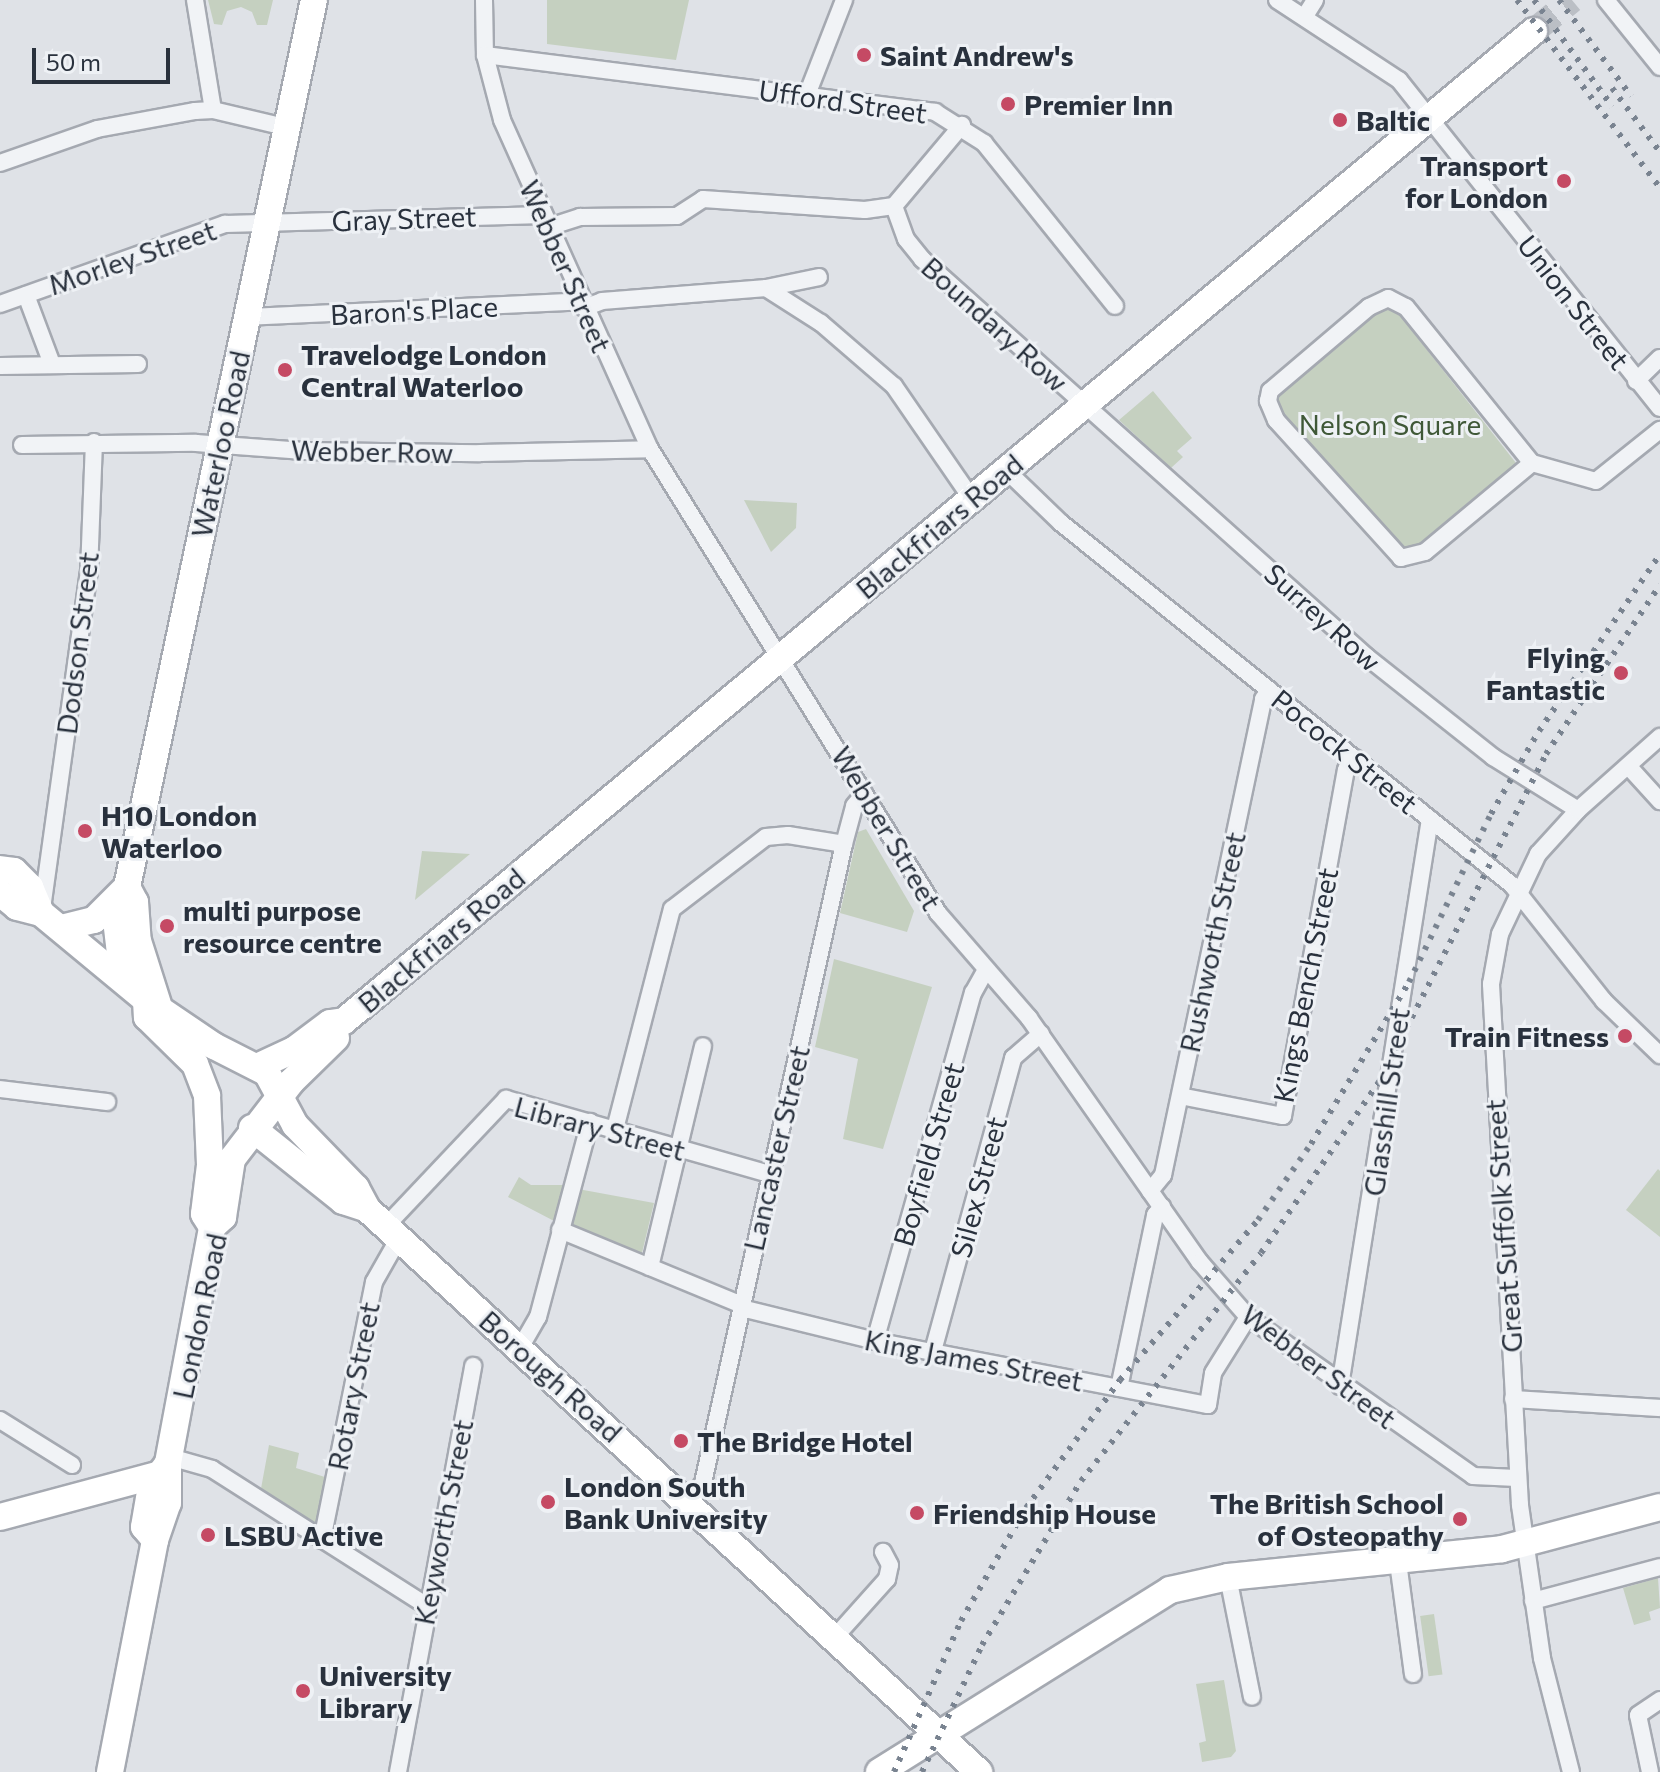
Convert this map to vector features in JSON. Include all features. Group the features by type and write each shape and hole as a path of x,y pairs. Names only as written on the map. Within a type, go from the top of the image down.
{"main road":[{"name":"Waterloo Road","path":"152,1002 138,941 135,902 120,895 314,0"},
{"name":"Blackfriars Road","path":"249,1062 294,1050 330,1023 344,1021 1534,31"},
{"path":"0,869 14,871 30,887 51,921"},
{"path":"0,893 17,907 51,921 152,1002 249,1062"},
{"path":"51,921 94,920 120,895"},
{"path":"120,895 123,978"},
{"path":"152,1002 147,1017 195,1064 207,1105 210,1165 204,1214 212,1227"},
{"name":"Blackfriars Road","path":"252,1128 279,1095 340,1034 344,1021"},
{"path":"207,1105 220,1073 249,1062"},
{"name":"Borough Road","path":"249,1062 279,1095 295,1125 356,1188 384,1224 979,1772"},
{"name":"Borough Road","path":"252,1128 343,1201 384,1224"},
{"name":"London Road","path":"110,1772 155,1540 144,1527 165,1465 212,1227 223,1217 232,1159 252,1128"},
{"path":"0,1517 165,1465"},
{"path":"879,1772 1160,1595 1228,1577 1398,1562 1525,1544 1660,1507"}],"street":[{"path":"195,0 213,110"},
{"name":"Webber Street","path":"484,0 485,55 502,120 582,304 650,449 782,656 918,885 1041,1034 1150,1191 1248,1317 1340,1386 1473,1476 1517,1478"},
{"path":"807,95 844,0"},
{"name":"Union Street","path":"1277,0 1392,73 1660,408"},
{"path":"1305,16 1315,0"},
{"path":"1606,0 1660,67"},
{"name":"Ufford Street","path":"485,55 935,112 962,125 984,143 1115,306"},
{"path":"0,163 97,129 213,110 285,127"},
{"path":"894,206 962,125"},
{"name":"Gray Street","path":"265,221 546,221 580,217 677,216 703,199 865,210 894,206"},
{"name":"Boundary Row","path":"894,206 914,250 1084,405"},
{"name":"Morley Street","path":"0,304 202,229 265,221"},
{"name":"Baron's Place","path":"247,317 582,304 766,288 819,277"},
{"path":"766,288 821,323 894,386 972,499"},
{"path":"26,295 52,364"},
{"path":"1532,463 1425,552 1401,558 1276,420 1268,401 1270,391 1369,307 1388,298 1406,307 1532,463 1596,481 1660,430"},
{"path":"1636,381 1660,358"},
{"path":"0,366 138,364"},
{"name":"Surrey Row","path":"1084,405 1423,704 1519,775 1578,810"},
{"path":"22,445 94,442"},
{"name":"Webber Row","path":"94,442 220,444 304,451 637,454 650,449"},
{"name":"Dodson Street","path":"51,921 89,572 94,442"},
{"name":"Pocock Street","path":"1006,470 1061,523 1517,891 1604,1001 1660,1055"},
{"name":"Rushworth Street","path":"1150,1191 1163,1175 1263,699 1270,690"},
{"name":"Great Suffolk Street","path":"1571,1772 1533,1601 1517,1478 1506,1204 1489,1015 1495,960 1517,891 1538,854 1578,810 1630,768 1660,737"},
{"name":"Kings Bench Street","path":"1180,1096 1283,1116 1346,770 1355,758"},
{"path":"1630,768 1660,801"},
{"name":"Lancaster Street","path":"690,1503 703,1483 844,844 854,806 864,794"},
{"name":"Glasshill Street","path":"1340,1386 1430,819"},
{"path":"615,1129 672,909 766,837 788,835 844,844"},
{"name":"Boyfield Street","path":"875,1341 973,993 986,970"},
{"name":"Silex Street","path":"933,1351 1013,1058 1041,1034"},
{"path":"650,1267 703,1046"},
{"path":"0,1089 107,1102"},
{"name":"Library Street","path":"384,1224 506,1099 769,1174"},
{"path":"520,1348 538,1317 590,1122"},
{"path":"1119,1388 1155,1215 1162,1207"},
{"name":"Rotary Street","path":"322,1540 384,1224"},
{"name":"King James Street","path":"560,1230 742,1306 875,1341 1208,1405 1213,1373 1248,1317"},
{"name":"Keyworth Street","path":"398,1772 473,1366"},
{"path":"1513,1399 1660,1408"},
{"path":"0,1420 72,1465"},
{"path":"165,1465 212,1469 427,1606"},
{"path":"835,1637 887,1579 890,1565 883,1552"},
{"path":"1398,1562 1413,1674"},
{"path":"1533,1601 1660,1567"},
{"path":"1228,1577 1252,1697"},
{"path":"1650,1772 1638,1715 1660,1700"}],"green space":[{"path":"208,0 273,0 267,25 257,25 252,12 241,7 227,11 222,25 214,24"},
{"path":"547,0 689,0 676,60 547,44"},
{"name":"Nelson Square","path":"1388,307 1398,313 1516,463 1512,473 1411,552 1396,548 1278,410 1276,399 1376,310"},
{"path":"1153,391 1192,438 1177,451 1183,457 1171,468 1119,420"},
{"path":"744,500 797,503 796,528 771,552"},
{"path":"866,829 914,911 907,932 840,913 858,832"},
{"path":"422,851 470,854 415,900"},
{"path":"834,959 932,987 883,1149 843,1139 858,1059 815,1047"},
{"path":"1658,1169 1660,1171 1660,1237 1626,1210"},
{"path":"519,1177 531,1185 565,1185 556,1222 508,1197"},
{"path":"578,1189 654,1203 641,1257 568,1226"},
{"path":"269,1445 299,1453 296,1468 328,1478 319,1525 297,1518 260,1494"},
{"path":"1658,1578 1660,1608 1649,1612 1651,1620 1634,1625 1623,1588"},
{"path":"1434,1614 1442,1674 1429,1676 1420,1616"},
{"path":"1224,1680 1236,1751 1231,1757 1202,1762 1199,1743 1206,1741 1196,1684"}],"tunnel":[{"path":"1534,31 1572,0"}],"railway":[{"path":"1517,0 1660,188"},
{"path":"1534,0 1612,106"},
{"path":"1559,0 1631,96"},
{"path":"1612,88 1660,152"},
{"path":"894,1772 961,1621 1026,1508 1120,1380 1258,1220 1311,1144 1409,982 1491,814 1539,731 1660,554"},
{"path":"922,1772 982,1645 1081,1481 1261,1253 1379,1082 1546,754 1660,585"}],"place":[{"name":"Saint Andrew's","path":"864,55"},
{"name":"Premier Inn","path":"1008,104"},
{"name":"Baltic","path":"1340,120"},
{"name":"Transport for London","path":"1564,181"},
{"name":"Travelodge London Central Waterloo","path":"285,370"},
{"name":"Flying Fantastic","path":"1621,673"},
{"name":"H10 London Waterloo","path":"85,831"},
{"name":"multi purpose resource centre","path":"167,926"},
{"name":"Train Fitness","path":"1625,1036"},
{"name":"The Bridge Hotel","path":"681,1441"},
{"name":"London South Bank University","path":"548,1502"},
{"name":"Friendship House","path":"917,1513"},
{"name":"The British School of Osteopathy","path":"1460,1519"},
{"name":"LSBU Active","path":"208,1535"},
{"name":"University Library","path":"303,1691"}]}
